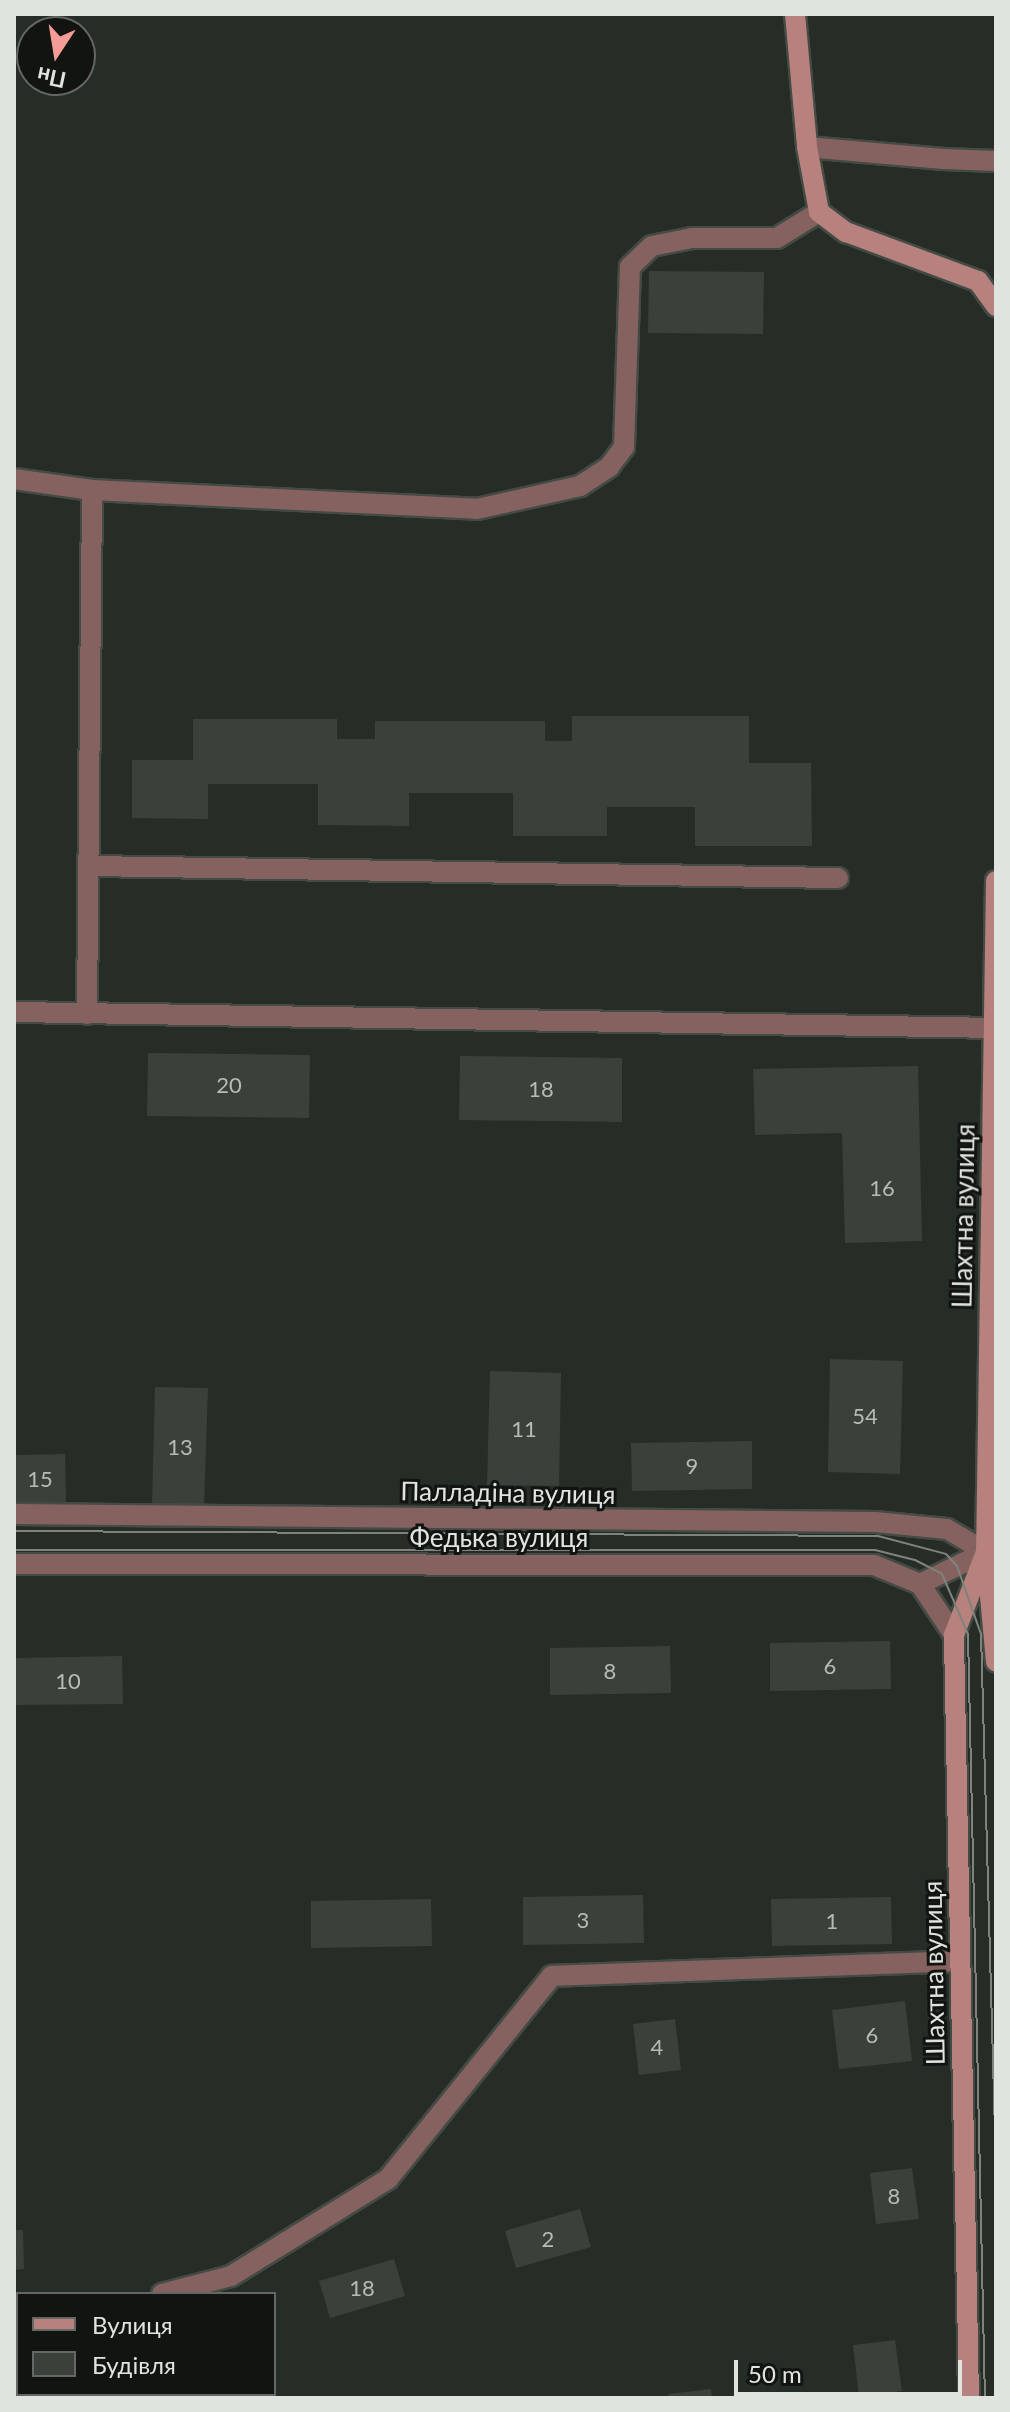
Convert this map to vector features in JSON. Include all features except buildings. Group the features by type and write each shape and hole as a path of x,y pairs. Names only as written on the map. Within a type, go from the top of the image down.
{"main road":[{"path":"795,14 807,147 819,212 846,232 978,281 996,306"},
{"name":"Шахтна вулиця","path":"996,881 991,1552 996,1662"},
{"name":"Шахтна вулиця","path":"969,2398 954,1635 991,1552"}],"street":[{"path":"807,147 996,161"},
{"path":"14,479 92,490 477,509 580,486 609,467 624,447 630,267 652,246 692,238 777,238 819,212"},
{"path":"87,1014 92,490"},
{"path":"89,866 838,878"},
{"path":"14,1012 994,1028"},
{"name":"Палладіна вулиця","path":"14,1514 875,1522 947,1529 991,1552"},
{"path":"954,1635 920,1584 991,1552"},
{"name":"Федька вулиця","path":"14,1564 874,1565 920,1584"},
{"path":"170,2292 231,2276 388,2179 552,1976 960,1961"}],"tram line":[{"path":"14,1531 878,1536 946,1554 957,1566 981,1634 996,2167"},
{"path":"14,1550 875,1550 915,1560 942,1574 968,1634 985,2398"}]}
